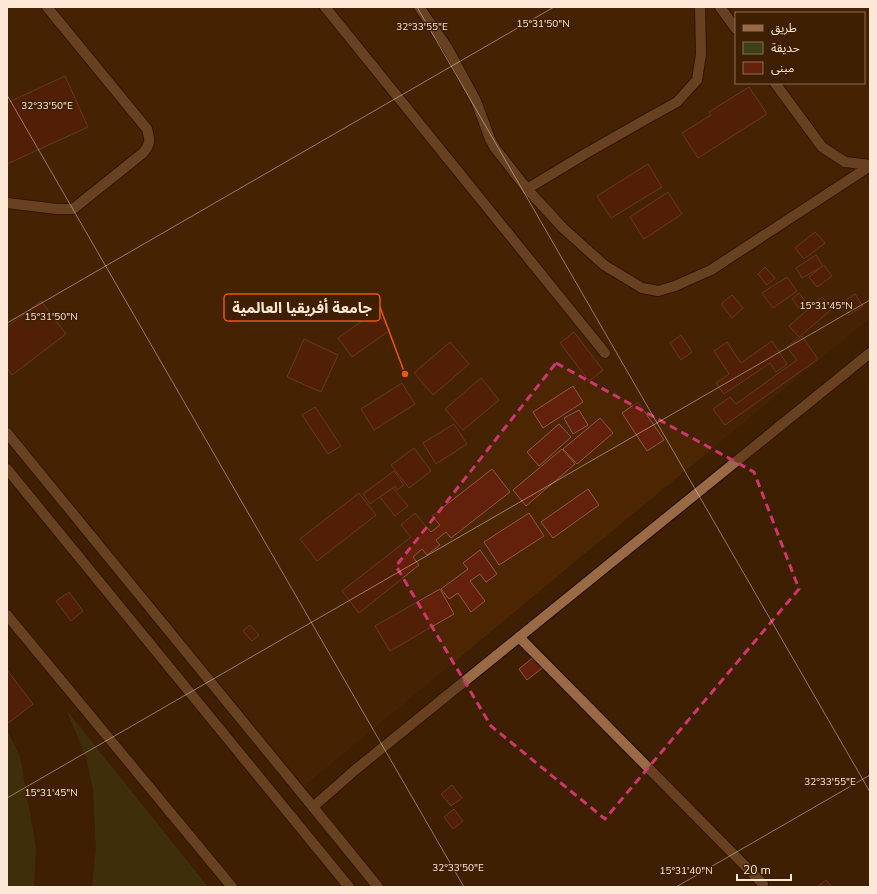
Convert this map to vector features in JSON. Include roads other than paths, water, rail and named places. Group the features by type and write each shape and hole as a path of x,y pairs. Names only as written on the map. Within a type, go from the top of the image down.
{"street":[{"path":"7,203 56,209 73,208 143,153 149,146 147,128 47,7"},
{"path":"325,7 605,353"},
{"path":"419,7 447,47 476,100 490,139 495,148 527,189 563,228 604,265 642,288 658,292 711,270 870,165"},
{"path":"527,189 676,102 697,80 701,54 700,7"},
{"path":"720,7 735,28"},
{"path":"776,84 822,147 845,162 870,165"},
{"path":"313,807 355,770 870,353"},
{"path":"7,433 378,887"},
{"path":"7,469 349,887"},
{"path":"7,616 232,887"},
{"path":"519,637 764,884"}],"place":[{"name":"جامعة أفريقيا العالمية","path":"405,374"}]}
